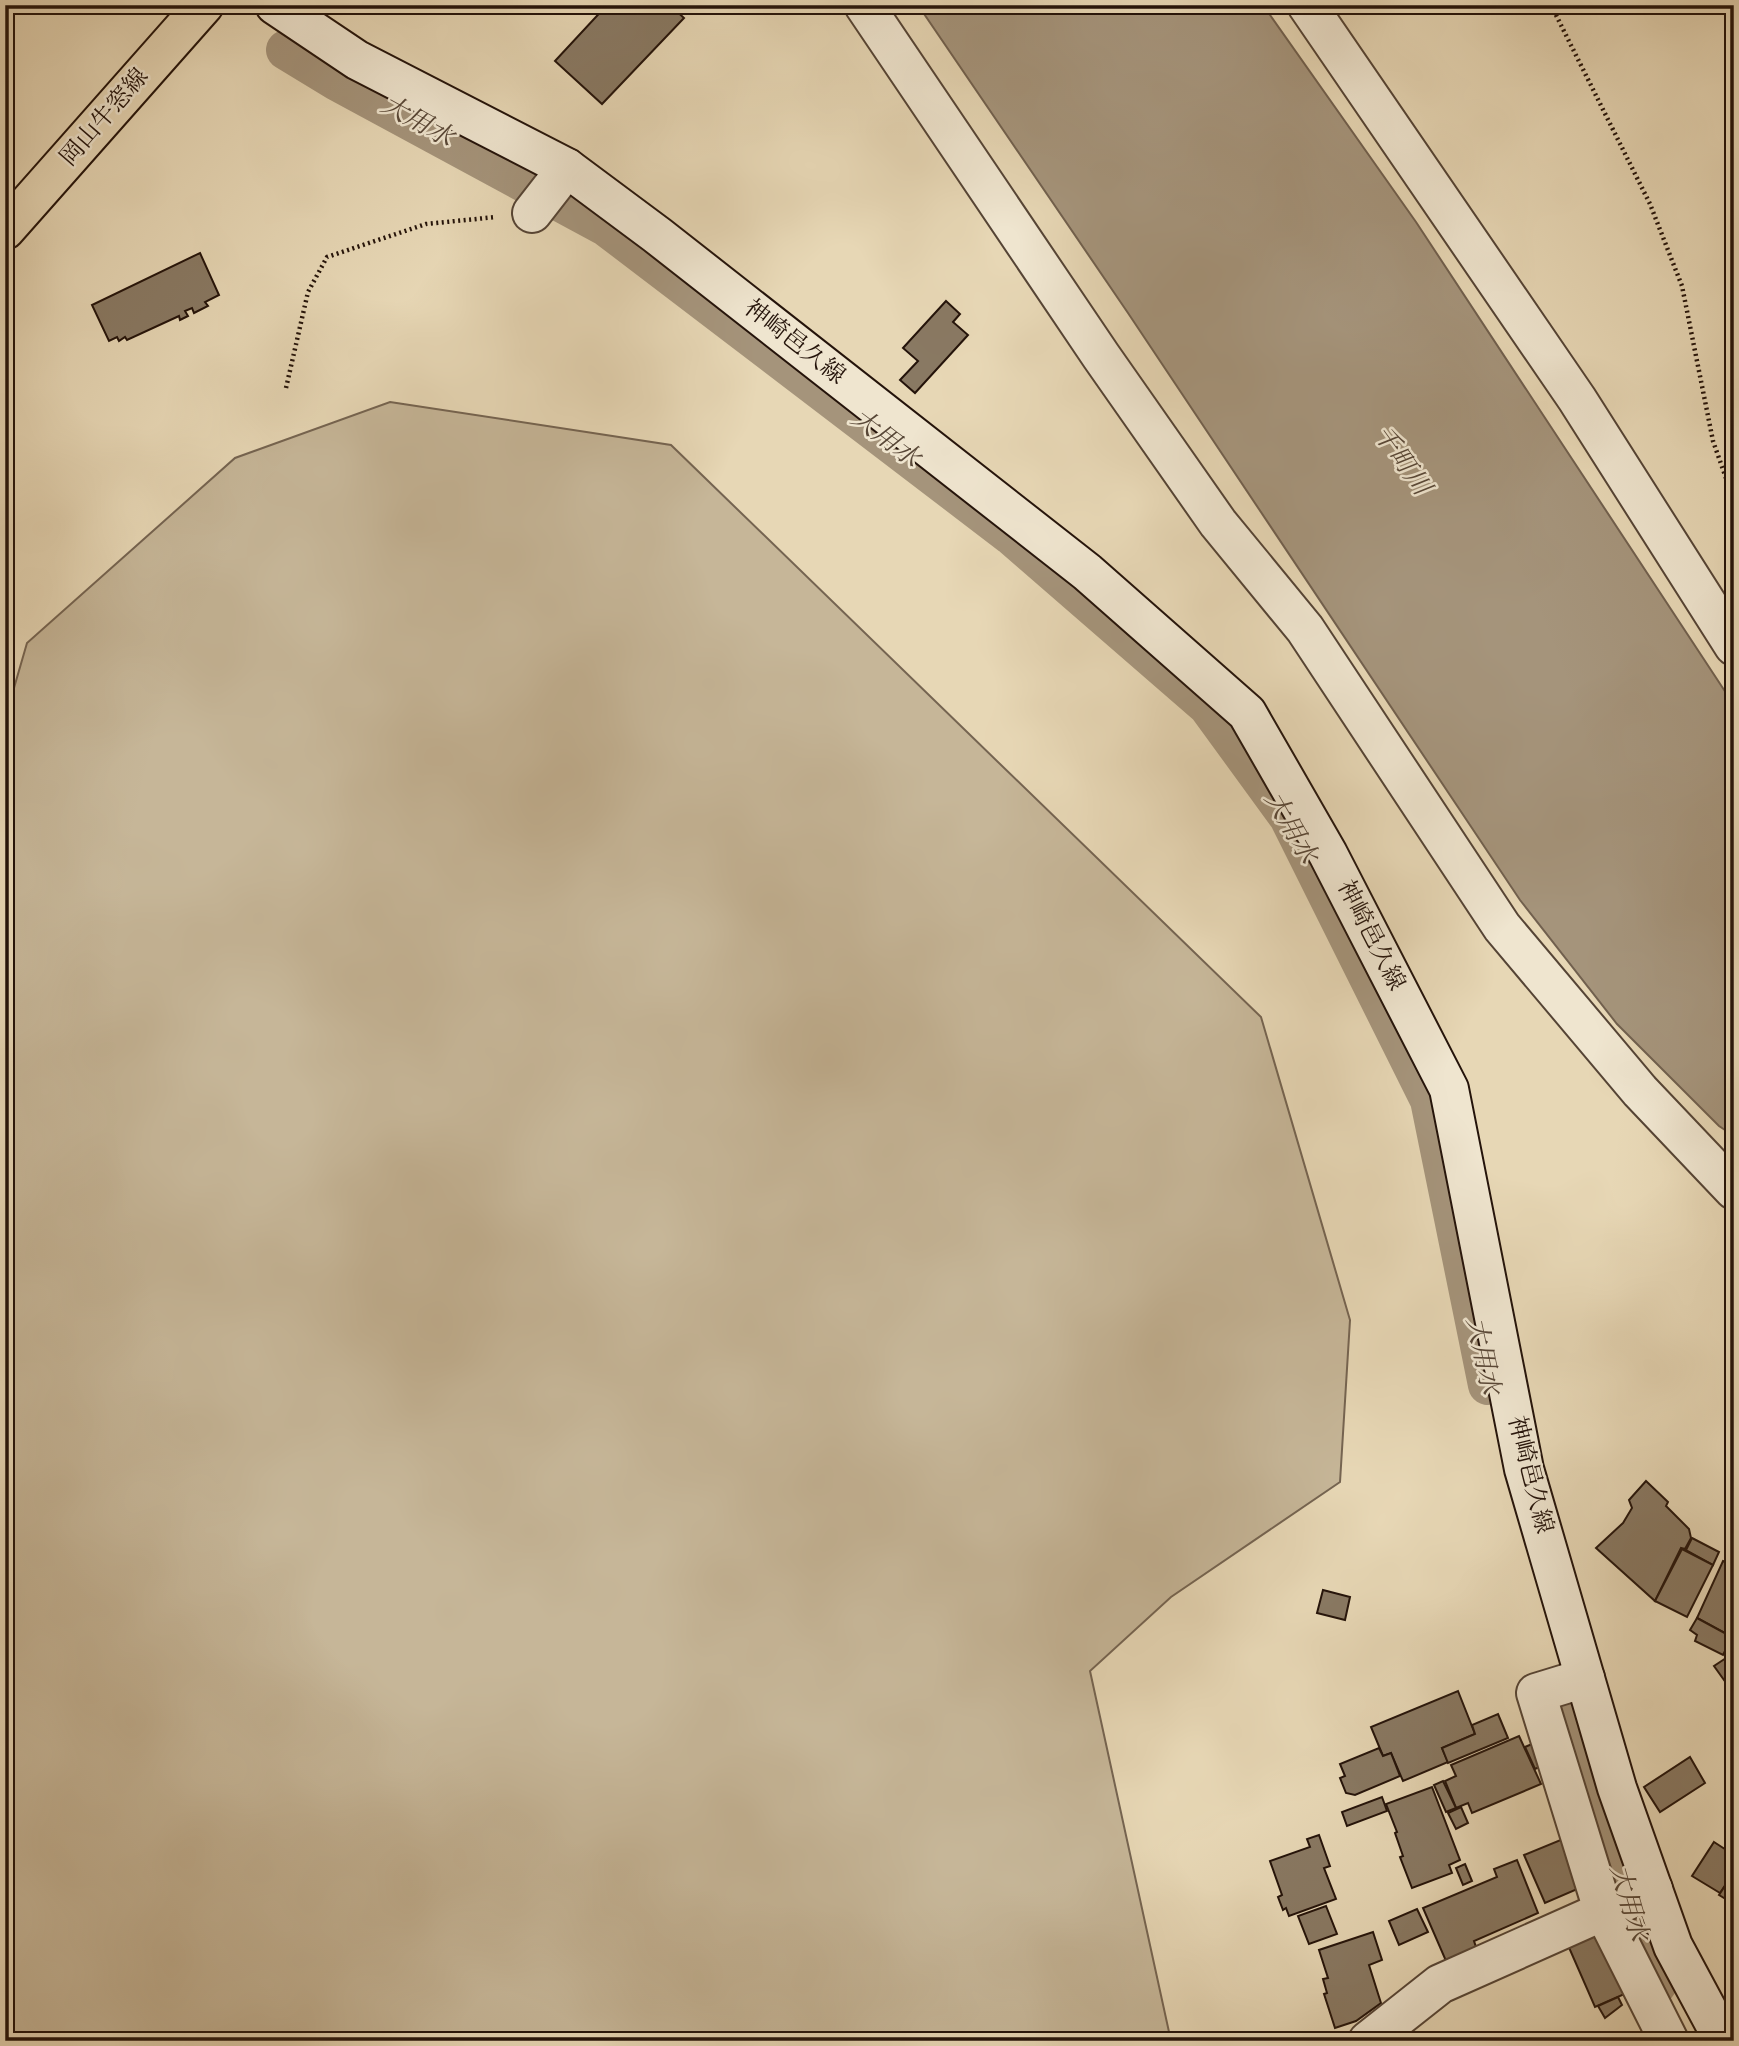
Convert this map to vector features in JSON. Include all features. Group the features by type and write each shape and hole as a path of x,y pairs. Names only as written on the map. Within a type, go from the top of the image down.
{"main road":[{"name":"岡山牛窓線","path":"5,230 204,5"}],"street":[{"name":"神崎邑久線","path":"275,5 357,60 567,168 657,235 1087,572 1247,713 1328,855 1449,1089 1568,1683 1618,1788 1626,1900 1672,1946 1724,2041"},
{"path":"864,5 1101,356 1218,523 1305,629 1502,927 1640,1091 1734,1190"},
{"path":"1307,5 1577,399 1734,646"},
{"path":"532,213 567,168"},
{"path":"1568,1683 1536,1693 1626,1900 1669,2041"},
{"path":"1368,2041 1440,1984 1626,1900"}],"path":[{"path":"1551,5 1650,204 1682,286 1713,440 1727,481 1734,482"},
{"path":"286,388 308,292 327,257 426,224 532,213"}],"shaded area":[{"path":"390,402 671,445 1261,1017 1350,1320 1340,1482 1171,1597 1090,1671 1171,2041 5,2041 5,719 27,643 235,458"}],"water":[{"name":"千町川","path":"918,5 1263,5 1416,222 1734,705 1734,1136 1719,1126 1617,1024 1520,900 1128,313"}],"building":[{"path":"607,5 670,5 684,18 602,104 555,61"},
{"path":"200,253 219,295 205,302 208,306 194,313 192,308 185,311 188,316 180,320 179,316 127,340 125,337 119,341 117,337 109,341 92,305"},
{"path":"946,301 960,314 953,322 968,335 915,393 900,380 918,361 903,348"},
{"path":"1646,1481 1668,1502 1666,1506 1689,1529 1691,1538 1685,1549 1681,1548 1655,1601 1596,1548 1623,1523 1632,1508 1629,1500"},
{"path":"1692,1538 1719,1552 1713,1565 1686,1550"},
{"path":"1682,1549 1713,1565 1687,1617 1655,1601"},
{"path":"1723,1561 1734,1566 1732,1637 1697,1618"},
{"path":"1323,1590 1350,1597 1345,1620 1317,1613"},
{"path":"1697,1618 1732,1637 1723,1655 1695,1641 1697,1635 1690,1630"},
{"path":"1726,1658 1734,1669 1734,1694 1714,1666"},
{"path":"1458,1691 1475,1734 1442,1748 1448,1762 1403,1781 1391,1753 1383,1756 1371,1727"},
{"path":"1498,1714 1508,1738 1448,1763 1442,1748 1475,1734 1472,1725"},
{"path":"1519,1736 1541,1784 1472,1813 1468,1803 1456,1808 1445,1781 1456,1776 1451,1765"},
{"path":"1539,1741 1549,1763 1535,1769 1525,1747"},
{"path":"1379,1748 1383,1756 1391,1753 1400,1776 1355,1795 1346,1793 1340,1778 1345,1776 1340,1764"},
{"path":"1690,1757 1705,1783 1660,1812 1644,1787"},
{"path":"1443,1781 1456,1808 1446,1812 1434,1785"},
{"path":"1432,1787 1460,1860 1449,1865 1452,1873 1412,1888 1400,1857 1403,1856 1395,1833 1397,1832 1386,1804"},
{"path":"1382,1797 1387,1811 1347,1826 1342,1812"},
{"path":"1461,1807 1468,1823 1456,1829 1448,1813"},
{"path":"1319,1835 1330,1866 1324,1868 1336,1899 1289,1916 1286,1908 1283,1910 1278,1897 1282,1895 1270,1861 1310,1847 1307,1839"},
{"path":"1563,1839 1582,1887 1545,1903 1524,1855"},
{"path":"1714,1842 1734,1855 1734,1872 1720,1893 1692,1876"},
{"path":"1517,1860 1538,1913 1474,1941 1476,1947 1446,1961 1423,1908 1497,1877 1494,1869"},
{"path":"1465,1864 1472,1881 1463,1885 1456,1868"},
{"path":"1734,1872 1734,1904 1719,1895"},
{"path":"1326,1906 1337,1934 1309,1944 1298,1916"},
{"path":"1417,1909 1428,1932 1399,1945 1389,1921"},
{"path":"1600,1928 1629,1992 1595,2007 1567,1943"},
{"path":"1373,1932 1382,1960 1369,1965 1381,2003 1356,2021 1335,2028 1324,1994 1327,1993 1323,1979 1328,1978 1319,1950"},
{"path":"1618,1997 1622,2005 1605,2018 1598,2006"}],"waterway":[{"name":"大用水","path":"286,50 337,81 607,227 1011,535 1208,706 1289,817 1430,1100 1488,1385"},
{"name":"大用水","path":"1570,1692 1641,1950 1657,1984"}]}
